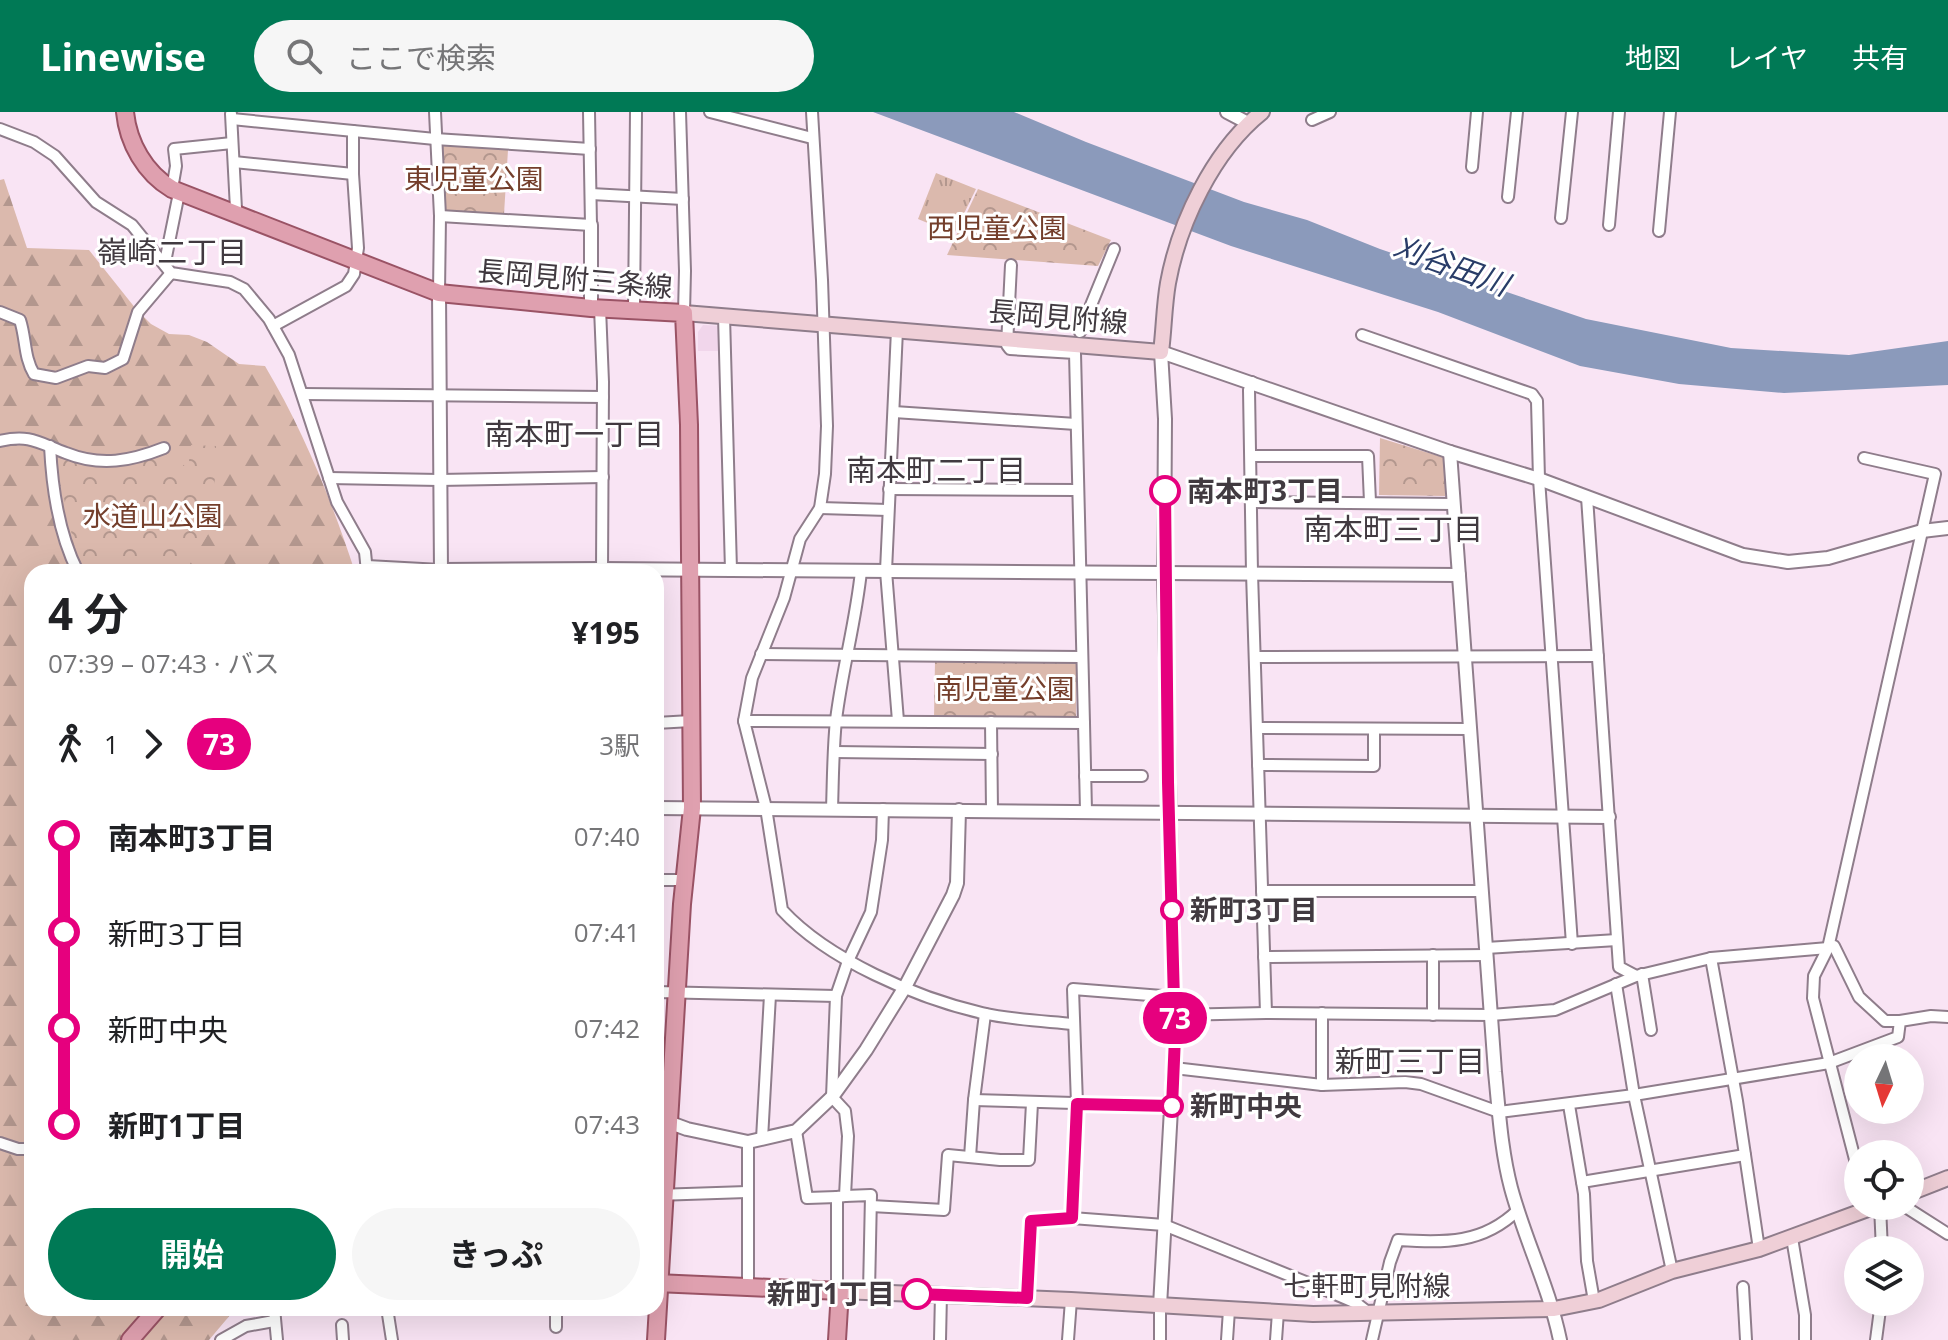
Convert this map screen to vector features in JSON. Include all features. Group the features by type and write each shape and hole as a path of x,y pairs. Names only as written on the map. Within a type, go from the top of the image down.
{"main road":[{"name":"長岡見附三条線","path":"125,112 130,137 139,155 159,180 176,191 439,293 684,313 689,425 692,808 677,993 664,1100"},
{"name":"長岡見附線","path":"684,313 1161,352 1168,285 1193,207 1205,184 1247,124 1262,112"},
{"path":"1924,1187 1948,1178"},
{"name":"七軒町見附線","path":"839,1291 1278,1312 1374,1314 1554,1309 1594,1301 1672,1271 1759,1249 1844,1218"},
{"path":"664,1283 839,1291 837,1340"},
{"path":"130,1340 151,1316"},
{"name":"長岡見附三条線","path":"656,1340 657,1316"}],"street":[{"path":"435,112 440,216 441,564"},
{"path":"589,112 591,225 603,397 602,564"},
{"path":"634,310 636,112"},
{"path":"680,112 684,313"},
{"path":"710,112 812,138"},
{"path":"1227,112 1247,124"},
{"path":"1312,120 1330,112"},
{"path":"1472,167 1477,112"},
{"path":"1508,197 1517,112"},
{"path":"1561,218 1572,112"},
{"path":"1609,225 1619,112"},
{"path":"1659,231 1670,112"},
{"path":"234,215 231,115 435,139 590,149"},
{"path":"813,118 824,324 825,474 820,508 800,539 792,571 752,678 744,721 766,808 782,910 848,961 905,987 985,1014 1074,1024"},
{"path":"0,129 34,142 55,156 96,202 132,225 178,276 230,282 244,289 273,326 289,355 337,502 365,552 366,564"},
{"path":"273,326 346,286 354,274 358,248 353,131"},
{"path":"0,312 20,320 28,364 34,374 56,378 88,366 105,368 123,359 138,312 168,268 176,191 174,149 232,143"},
{"path":"234,162 353,174"},
{"path":"591,194 683,199"},
{"path":"440,216 591,225"},
{"path":"1080,332 1114,249"},
{"path":"1011,265 1007,345 1010,349 1075,353 1086,811"},
{"path":"724,316 731,570"},
{"path":"897,330 886,571 898,721"},
{"path":"1362,335 1532,394 1537,401 1539,479 1572,944"},
{"path":"1160,1340 1175,1015 1164,573 1165,419 1161,352 1450,452 1539,479 1743,555 1788,562 1828,558 1922,531 1948,528"},
{"path":"1252,382 1249,390 1252,573 1266,1013"},
{"path":"303,394 603,397"},
{"path":"894,412 1076,424"},
{"path":"0,441 24,437 69,455 119,462 164,448"},
{"path":"50,446 54,486 65,537 75,564"},
{"path":"1450,452 1504,1159 1518,1210 1554,1309 1560,1340"},
{"path":"1252,456 1368,456 1370,502"},
{"path":"1850,1140 1813,998 1814,976 1831,947 1935,474 1864,458"},
{"path":"329,478 439,480 603,477"},
{"path":"889,489 1078,490"},
{"path":"1587,497 1619,967 1639,975"},
{"path":"1253,502 1454,504"},
{"path":"820,508 888,510"},
{"path":"664,570 1459,575"},
{"path":"832,809 836,722 856,619 861,571"},
{"path":"761,654 1081,657"},
{"path":"1255,657 1598,656"},
{"path":"664,723 691,721"},
{"path":"744,721 1084,723"},
{"path":"991,722 992,810"},
{"path":"1257,728 1470,729"},
{"path":"1258,765 1374,766 1374,729"},
{"path":"835,752 992,754"},
{"path":"1085,776 1142,776"},
{"path":"664,808 1609,817"},
{"path":"839,1291 841,1197 848,1136 845,1111 832,1097 836,996 871,912 882,840 883,809"},
{"path":"664,1117 687,1129 748,1142 796,1131 832,1097 905,987 957,883 959,810"},
{"path":"664,880 685,880"},
{"path":"1262,891 1482,891"},
{"path":"1264,957 1433,955 1617,940"},
{"path":"1175,1015 1491,1015 1555,1010 1639,975 1711,958 1831,947"},
{"path":"1831,947 1859,997 1885,1021 1948,1017"},
{"path":"1433,955 1433,1015"},
{"path":"1711,958 1759,1249"},
{"path":"1639,975 1651,1030"},
{"path":"1616,984 1634,1095 1672,1271"},
{"path":"1072,1218 1077,1104 1073,989 1175,997"},
{"path":"664,992 836,996"},
{"path":"762,1139 770,995"},
{"path":"1322,1013 1322,1085"},
{"path":"970,1157 985,1014"},
{"path":"1174,1068 1322,1085 1421,1084 1499,1112 1569,1105 1829,1063 1898,1037 1900,1021"},
{"path":"974,1100 1172,1106"},
{"path":"871,1206 944,1210 948,1155 1029,1160 1032,1103"},
{"path":"1569,1105 1582,1182 1587,1261 1594,1301"},
{"path":"796,1131 807,1198 871,1195 869,1292"},
{"path":"748,1142 748,1287"},
{"path":"0,1143 24,1149"},
{"path":"1582,1182 1745,1155"},
{"path":"664,1196 747,1192"},
{"path":"1372,1340 1374,1314 1398,1240 1439,1242 1478,1236 1508,1220 1518,1210"},
{"path":"1027,1298 1031,1221 1072,1218 1164,1225 1328,1291 1374,1314"},
{"path":"1924,1219 1948,1234"},
{"path":"1792,1238 1805,1315 1805,1340"},
{"path":"1743,1287 1746,1340"},
{"path":"940,1340 941,1294"},
{"path":"1068,1340 1071,1300"},
{"path":"1227,1340 1229,1310"},
{"path":"1276,1340 1278,1312"},
{"path":"274,1316 277,1340"},
{"path":"388,1316 392,1340"},
{"path":"556,1316 556,1327"},
{"path":"1876,1340 1879,1316"},
{"path":"221,1340 246,1326 274,1321"},
{"path":"342,1325 343,1340"}],"shaded area":[{"path":"703,325 722,326 722,351 698,351 698,332"}],"green space":[{"name":"東児童公園","path":"440,145 508,150 504,214 444,211"},
{"path":"936,173 976,189 954,234 918,219"},
{"path":"4,179 27,248 89,250 151,324 169,334 189,335 207,342 239,364 265,366 316,466 352,564 24,564 24,1316 229,1316 209,1340 0,1340 0,180"},
{"name":"西児童公園","path":"978,189 1111,240 1098,266 947,255"},
{"path":"1380,438 1445,458 1445,496 1379,495"},
{"name":"水道山公園","path":"191,445 216,446 213,526 190,564 82,564 74,545 55,456 83,465 112,467 140,463 166,450 188,469"},
{"name":"南児童公園","path":"940,658 1076,660 1076,719 934,718 935,661"}],"water":[{"path":"873,112 1014,112 1244,202 1307,220 1380,249 1586,319 1731,348 1849,355 1948,341 1948,385 1784,393 1679,384 1580,366 1438,312 1231,246"}],"bus line":[{"name":"73","path":"917,1294 1027,1298 1031,1221 1072,1218 1077,1104 1172,1106 1175,1037 1164,573 1165,491"}],"place":[{"name":"南本町3丁目","path":"1165,491"},
{"name":"新町3丁目","path":"1172,910"},
{"name":"新町中央","path":"1172,1106"},
{"name":"新町1丁目","path":"917,1294"}],"district":[{"name":"嶺崎二丁目","path":"172,253"},
{"name":"南本町一丁目","path":"574,435"},
{"name":"南本町二丁目","path":"936,471"},
{"name":"南本町三丁目","path":"1393,530"},
{"name":"新町三丁目","path":"1410,1062"}],"water label":[{"name":"刈谷田川","path":"1451,266"}]}
